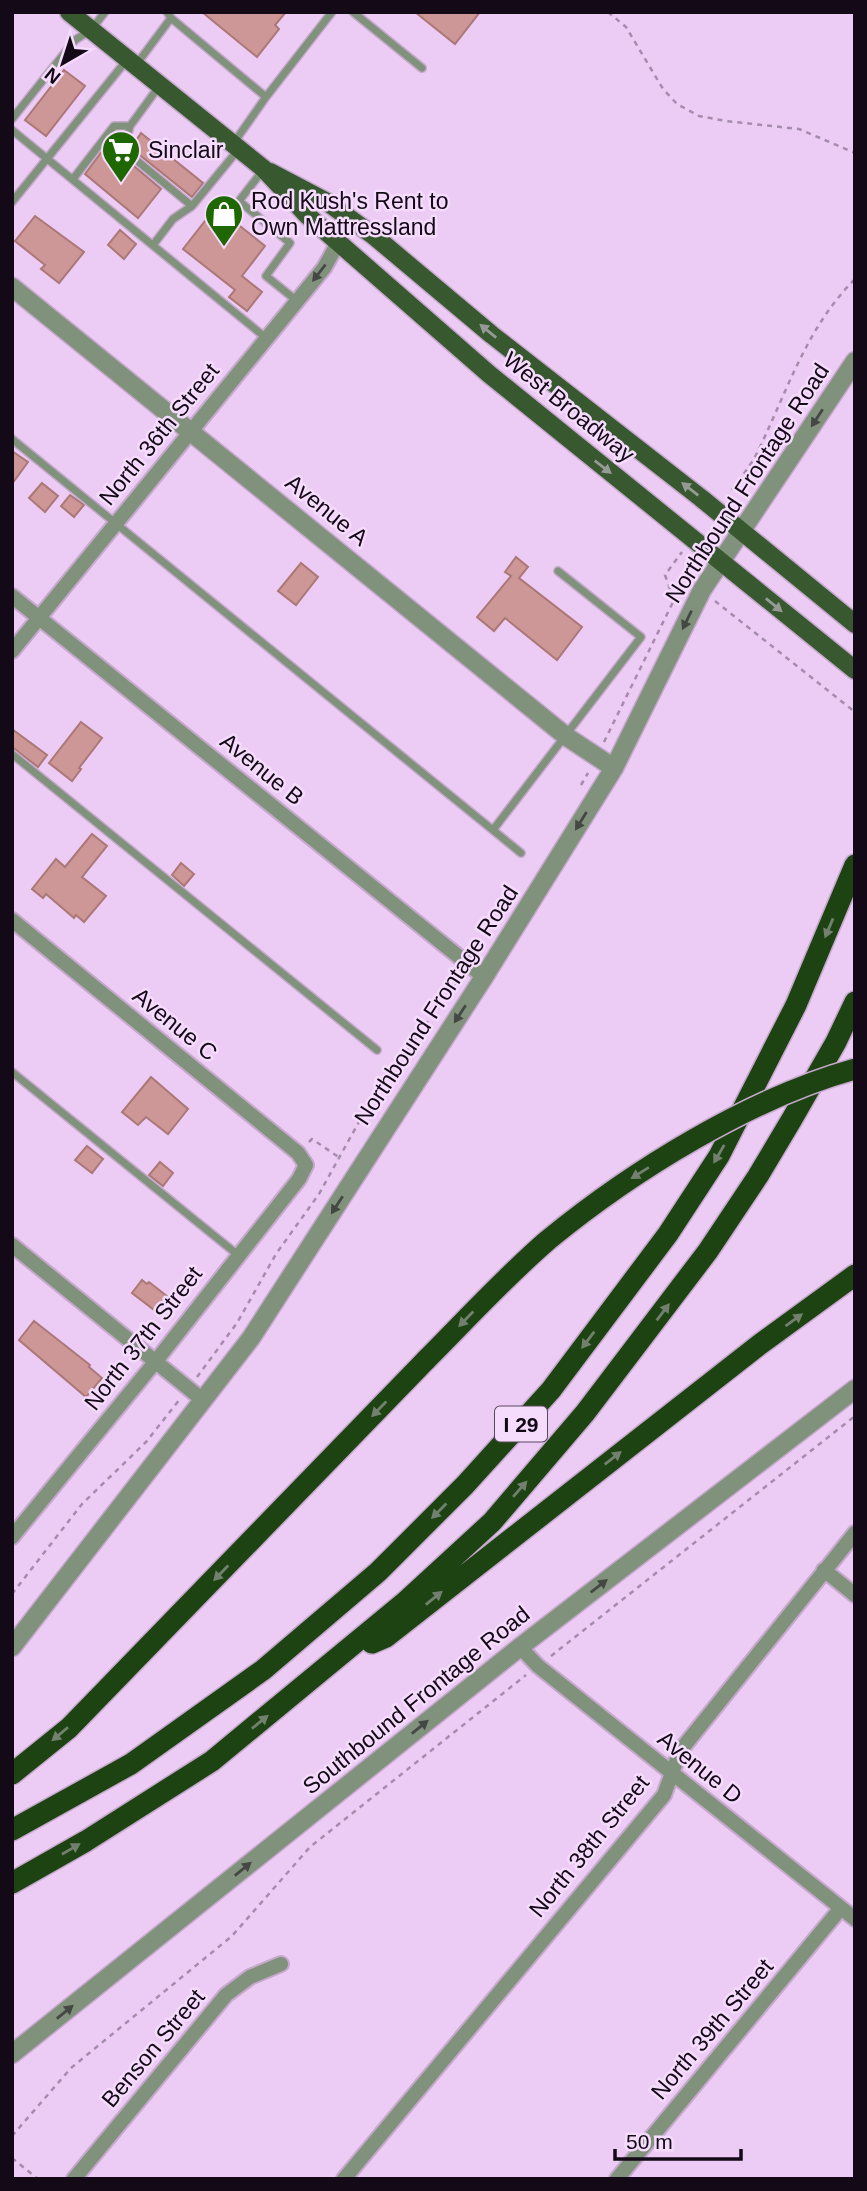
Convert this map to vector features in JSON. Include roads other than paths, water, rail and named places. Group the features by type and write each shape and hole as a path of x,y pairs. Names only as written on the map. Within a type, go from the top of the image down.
{"highway":[{"name":"I 29","path":"12,1830 131,1764 264,1670 378,1572 465,1485 551,1390 668,1234 719,1156 796,1005 855,864"},
{"name":"I 29","path":"12,1883 86,1840 212,1760 406,1601 492,1522 585,1413 708,1251 758,1176 836,1042 855,1002"},
{"path":"12,1774 69,1728 426,1360 548,1240 632,1178 723,1122 828,1077 855,1069"},
{"path":"336,1660 386,1637 726,1371 855,1275"}],"main road":[{"name":"West Broadway","path":"69,12 264,169 299,207 338,243 550,424 855,670"},
{"name":"West Broadway","path":"264,169 309,190 358,224 492,335 619,433 855,624"}],"street":[{"name":"North 36th Street","path":"12,651 324,268 338,243"},
{"name":"Avenue A","path":"12,287 567,737 614,768"},
{"name":"Northbound Frontage Road","path":"12,1647 251,1338 614,768 702,590 855,361"},
{"name":"Avenue B","path":"12,596 484,976"},
{"name":"Avenue C","path":"12,920 298,1153 306,1165"},
{"name":"North 37th Street","path":"12,1537 156,1361 299,1179 306,1165"},
{"path":"12,1245 204,1401"},
{"name":"Southbound Frontage Road","path":"12,2054 520,1647 855,1389"},
{"name":"North 38th Street","path":"344,2179 664,1795 680,1751 855,1534"},
{"path":"824,1570 855,1595"},
{"name":"Avenue D","path":"520,1647 538,1666 855,1919"},
{"name":"North 39th Street","path":"617,2179 841,1908"},
{"name":"Benson Street","path":"74,2179 226,1995 250,1977 281,1964"}],"lane":[{"path":"12,119 75,40 91,30 105,12"},
{"path":"153,245 173,219 192,206 236,147 266,97 332,12"},
{"path":"353,12 422,68"},
{"path":"12,202 169,15 266,97"},
{"path":"160,85 130,126 124,150 192,206"},
{"path":"73,179 114,126 130,126"},
{"path":"12,130 267,338"},
{"path":"264,169 239,201 290,243 266,276 297,301"},
{"path":"12,439 522,853"},
{"path":"493,830 567,737 641,637 558,571"},
{"path":"12,754 377,1051"},
{"path":"12,1072 238,1255"}],"place":[{"name":"Sinclair","path":"121,184"},
{"name":"Rod Kush's Rent to Own Mattressland","path":"224,248"}]}
